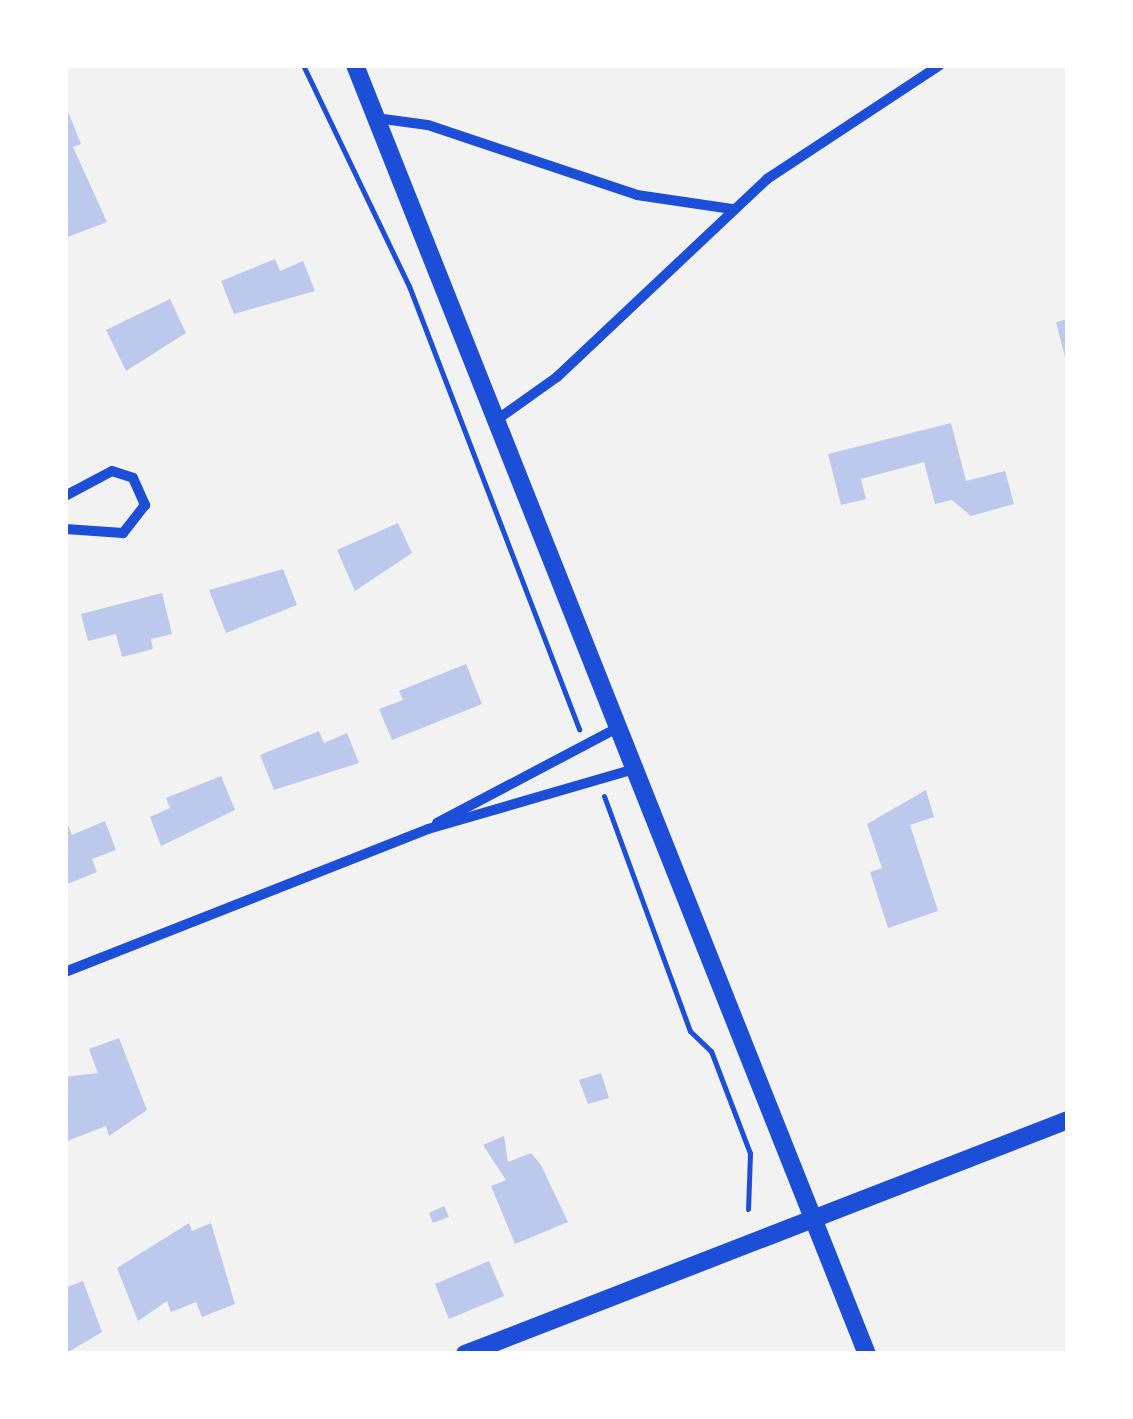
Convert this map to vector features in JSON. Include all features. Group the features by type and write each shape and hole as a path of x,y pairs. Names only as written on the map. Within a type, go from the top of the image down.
{"street":[{"path":"355,65 868,1354"},
{"path":"495,422 557,377 732,210 842,122 940,65"},
{"path":"376,118 428,125 637,195 732,210"},
{"path":"65,496 112,471 132,478 145,506 123,533 65,529"},
{"path":"428,829 618,728"},
{"path":"65,972 428,829 634,770"},
{"path":"466,1354 1068,1120"}],"path":[{"path":"303,65 409,286 576,724"},
{"path":"606,804 690,1031 711,1051 750,1153 748,1208"}],"building":[{"path":"65,104 81,144 73,147 107,222 65,238"},
{"path":"275,259 280,271 303,261 315,291 234,314 221,281"},
{"path":"170,299 186,333 126,371 106,330"},
{"path":"1068,319 1068,365 1067,365 1056,322"},
{"path":"951,423 966,481 1005,471 1014,504 971,516 952,500 935,504 924,462 861,479 866,499 841,505 828,454"},
{"path":"398,523 412,553 355,591 337,550"},
{"path":"283,569 297,605 226,633 209,590"},
{"path":"162,593 172,634 151,639 153,649 122,657 116,634 88,641 81,614"},
{"path":"466,664 482,704 392,740 379,709 403,700 399,691"},
{"path":"319,731 324,743 347,733 359,763 274,790 260,755"},
{"path":"221,776 235,810 161,846 150,817 170,808 166,798"},
{"path":"926,790 934,817 910,825 938,911 888,928 870,872 882,868 867,824"},
{"path":"65,818 72,835 105,821 116,850 92,859 97,872 65,885"},
{"path":"119,1038 147,1110 109,1136 106,1126 67,1141 65,1077 98,1073 89,1049"},
{"path":"601,1073 609,1098 588,1104 579,1080"},
{"path":"504,1136 508,1162 531,1153 541,1165 568,1222 515,1244 491,1186 506,1180 483,1145"},
{"path":"444,1206 449,1217 433,1223 429,1213"},
{"path":"189,1223 192,1231 211,1223 235,1304 202,1317 196,1302 171,1312 167,1301 138,1321 117,1268"},
{"path":"489,1261 504,1296 449,1319 435,1284"},
{"path":"83,1281 102,1332 65,1354 65,1288"}]}
